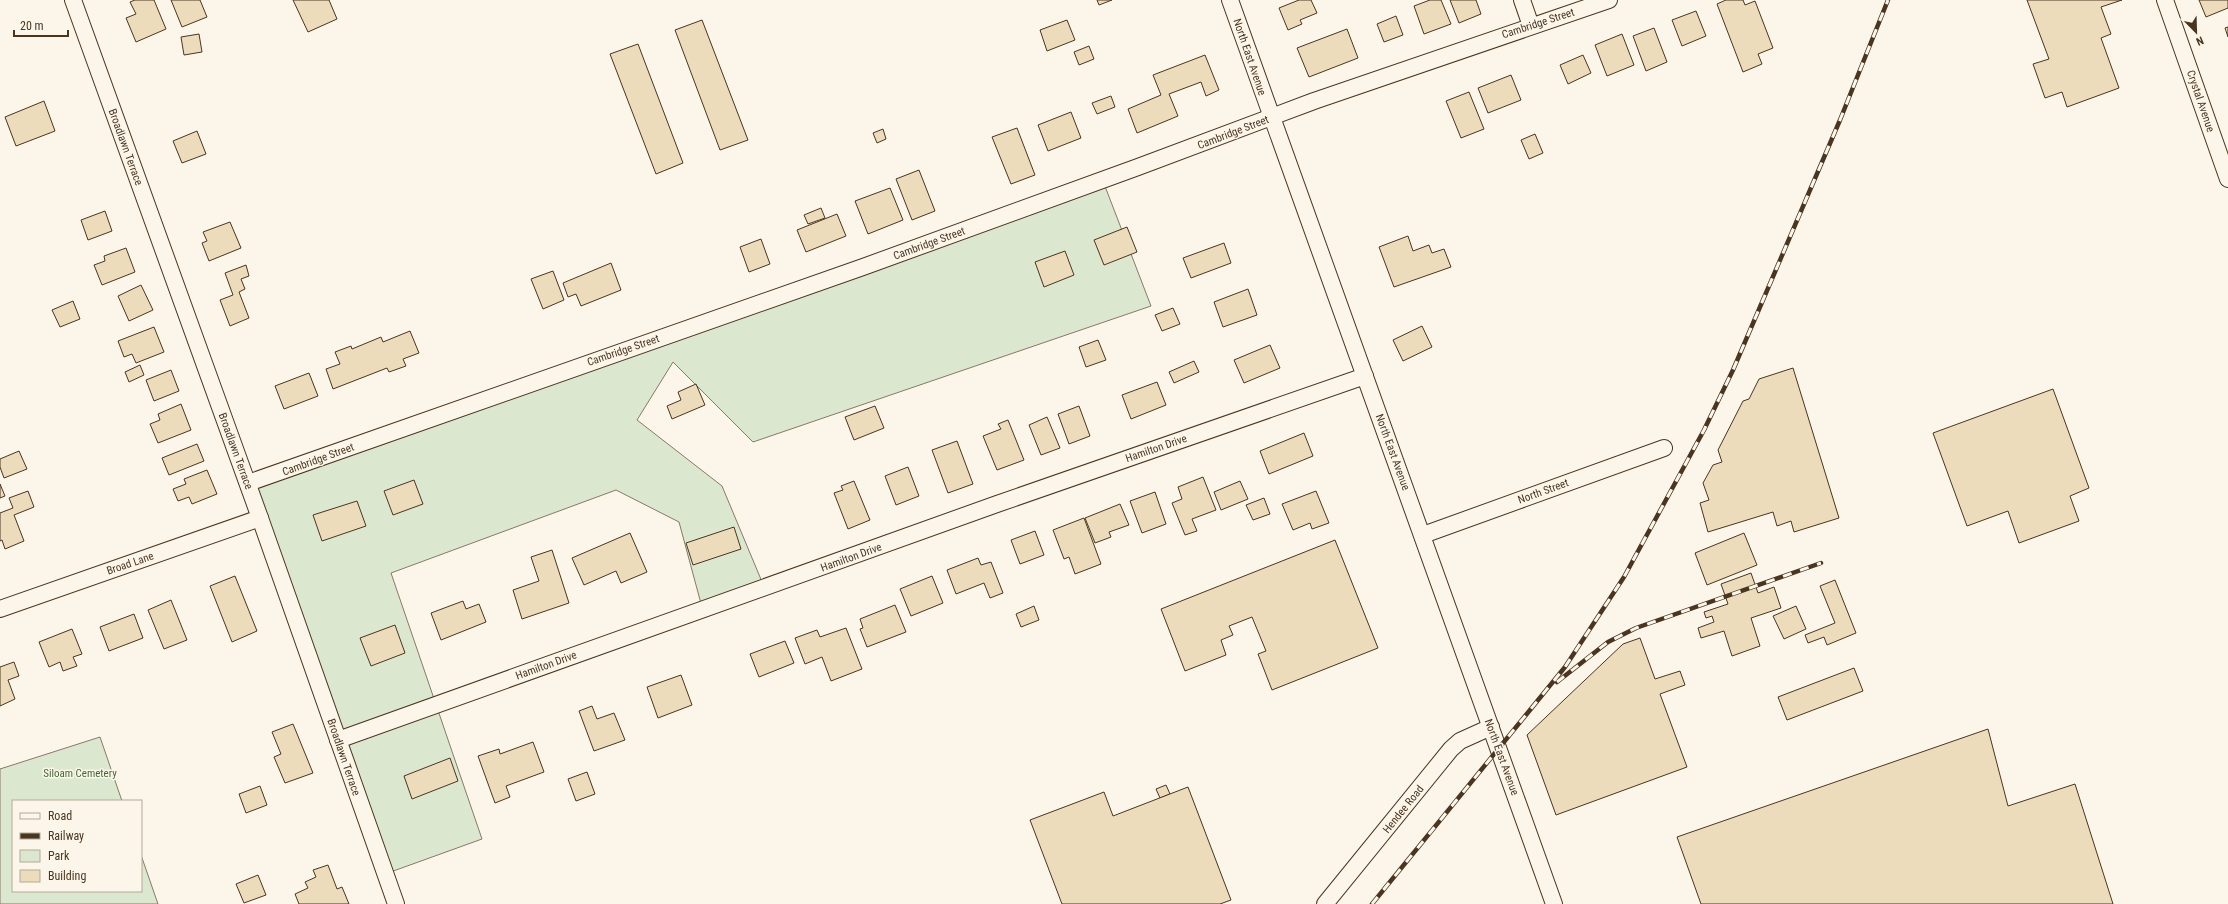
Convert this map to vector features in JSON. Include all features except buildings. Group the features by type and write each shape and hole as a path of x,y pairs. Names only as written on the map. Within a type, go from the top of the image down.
{"street":[{"name":"Broadlawn Terrace","path":"73,0 248,484 396,904"},
{"name":"North East Avenue","path":"1230,0 1554,904"},
{"path":"1522,0 1531,26"},
{"name":"Cambridge Street","path":"248,484 863,267 1271,117 1609,0"},
{"name":"Crystal Avenue","path":"2165,0 2228,179"},
{"name":"Hamilton Drive","path":"338,740 1005,501 1365,376"},
{"name":"North Street","path":"1423,535 1664,448"},
{"name":"Broad Lane","path":"0,609 260,518"},
{"name":"Hendee Road","path":"1325,904 1451,749 1460,741 1491,727"}],"green space":[{"path":"1103,181 1151,306 753,442 673,362 637,420 722,486 765,589 703,611 679,522 616,490 391,573 482,839 385,874 243,488"},
{"name":"Siloam Cemetery","path":"100,737 122,800 12,800 12,892 142,892 142,858 158,904 0,904 0,769"}],"railway":[{"path":"1372,904 1565,667 1624,577 1704,430 1733,370 1840,120 1888,0"},
{"path":"1557,682 1608,642 1636,628 1821,563"}]}
